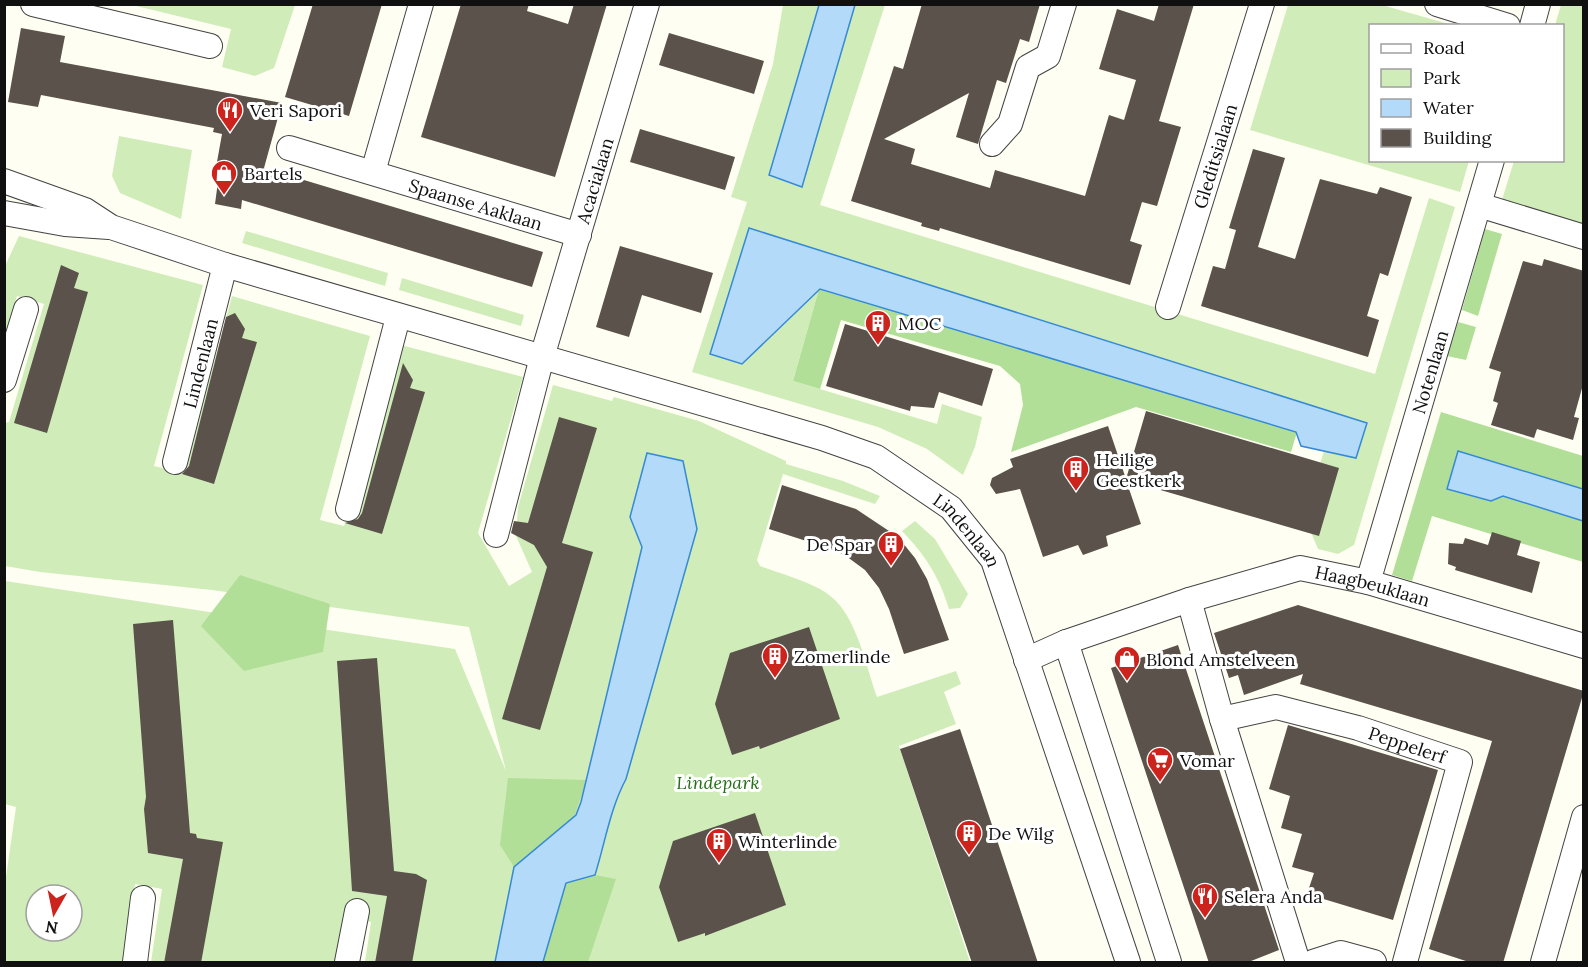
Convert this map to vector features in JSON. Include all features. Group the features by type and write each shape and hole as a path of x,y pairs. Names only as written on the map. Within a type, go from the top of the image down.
{"street":[{"path":"33,4 210,46"},
{"path":"373,172 421,4"},
{"name":"Acacialaan","path":"543,357 647,4"},
{"path":"992,144 1010,124 1028,67 1048,56 1064,4"},
{"name":"Gleditsialaan","path":"1168,307 1262,4"},
{"path":"1437,4 1502,24"},
{"path":"1533,24 1538,4"},
{"name":"Spaanse Aaklaan","path":"289,148 579,235"},
{"name":"Notenlaan","path":"1368,582 1491,162"},
{"name":"Lindenlaan","path":"4,181 85,210 111,227"},
{"path":"1479,205 1584,237"},
{"name":"Lindenlaan","path":"4,213 65,224 111,227 225,265 398,317 761,418 876,457 951,508 993,560 1128,963"},
{"name":"Lindenlaan","path":"175,462 225,265"},
{"path":"4,380 26,309"},
{"path":"348,509 398,317"},
{"path":"496,535 543,357"},
{"name":"Haagbeuklaan","path":"1026,660 1066,642 1190,600 1300,568 1368,582 1584,646"},
{"path":"1190,600 1222,719 1298,963"},
{"path":"1066,642 1169,963"},
{"name":"Peppelerf","path":"1222,719 1276,707 1358,728 1460,762 1405,963"},
{"path":"1543,963 1584,817"},
{"path":"135,963 143,898"},
{"path":"347,963 357,911"},
{"path":"1313,963 1341,953 1374,963"}],"green space":[{"path":"132,5 295,5 274,68 255,76 222,67 231,29"},
{"path":"783,5 819,5 769,176 802,187 855,5 885,5 820,205 1375,374 1429,198 1455,207 1354,545 1338,554 1318,549 1304,516 1324,451 1356,458 1367,423 750,228 742,364 819,289 793,381 937,424 942,404 982,417 975,447 963,475 927,449 878,427 692,372 747,202 731,197 773,64"},
{"path":"1288,5 1382,5 1448,24 1369,24 1369,162 1469,162 1460,192 1250,130"},
{"path":"1561,5 1583,5 1583,227 1501,203 1514,162 1564,162 1564,24 1555,24"},
{"path":"119,136 192,150 181,219 120,193 112,176"},
{"path":"1485,229 1502,234 1478,316 1462,310"},
{"path":"246,231 388,273 385,286 242,243"},
{"name":"Lindepark","path":"19,236 203,285 154,466 184,473 232,296 370,336 320,520 344,526 397,344 523,377 478,533 509,586 532,572 516,536 518,507 553,385 612,401 614,397 699,421 786,461 786,464 843,481 880,496 875,504 783,474 757,560 760,566 810,584 835,600 850,620 877,697 956,671 961,684 944,692 956,724 899,746 970,962 365,962 371,922 343,916 336,962 151,962 162,889 135,884 123,962 5,962 5,884 16,807 5,804 5,581 455,649 506,771 469,627 212,590 40,572 5,566 5,423 9,422 44,304 17,296 5,336 5,266"},
{"path":"402,278 524,315 521,326 399,290"},
{"path":"819,289 1297,432 1291,452 1136,407 1011,452 1023,405 1020,384 1000,366 841,320 820,389 793,381"},
{"path":"1458,322 1476,327 1466,360 1447,356"},
{"path":"1441,412 1583,456 1583,489 1459,451 1503,496 1583,521 1583,562 1432,516 1412,581 1392,575"},
{"path":"915,521 935,539 968,594 960,608 949,609 941,586 930,567 902,531"},
{"path":"240,575 330,604 323,652 244,671 201,626"},
{"path":"508,778 587,780 574,817 514,867 500,845"},
{"path":"595,875 616,879 588,962 543,962 566,883"}],"water":[{"path":"819,5 855,5 802,187 769,175"},
{"path":"749,228 1367,423 1356,458 1301,446 1296,432 820,289 742,364 710,354"},
{"path":"1458,451 1583,489 1583,521 1503,496 1491,501 1447,489"},
{"path":"647,453 683,461 697,529 626,779 612,814 595,875 566,883 543,962 495,962 514,867 576,815 581,802 642,547 630,517"}],"building":[{"path":"313,4 382,4 349,116 285,97"},
{"path":"461,4 529,4 527,11 568,24 574,4 607,4 555,177 421,137"},
{"path":"922,4 1040,4 1029,42 1020,39 1006,83 997,80 978,144 956,137 969,93 884,139 915,149 911,164 990,188 995,170 1085,196 1109,115 1124,120 1136,80 1099,69 1117,9 1154,21 1159,4 1194,4 1159,121 1181,127 1157,206 1142,202 1130,241 1142,245 1130,285 940,228 939,231 921,226 922,223 851,201 894,66 903,69"},
{"path":"21,28 65,36 60,62 282,103 264,168 543,252 532,287 242,200 241,209 215,204 219,174 215,173 222,134 213,132 214,128 41,95 38,107 8,102"},
{"path":"669,33 764,61 754,94 659,65"},
{"path":"640,129 735,157 725,190 630,162"},
{"path":"1253,149 1285,158 1258,247 1295,259 1320,179 1377,194 1380,187 1412,197 1388,276 1380,273 1367,316 1379,320 1368,357 1201,306 1213,266 1225,269 1236,230 1229,228"},
{"path":"620,246 713,273 701,313 642,295 629,337 596,327"},
{"path":"1544,259 1584,271 1584,381 1574,417 1579,418 1573,440 1537,429 1534,438 1491,425 1498,403 1493,401 1501,372 1489,368 1523,261 1542,266"},
{"path":"61,265 79,273 74,288 88,292 47,433 14,423"},
{"path":"235,313 245,329 242,338 257,342 214,484 182,474 189,466 226,317"},
{"name":"MOC","path":"845,324 993,369 982,406 939,392 934,408 911,406 910,411 826,386"},
{"path":"403,363 413,380 410,388 425,392 382,534 345,523 358,519 362,513"},
{"path":"1146,411 1339,468 1319,536 1126,480 1141,524 1106,536 1108,546 1083,555 1078,545 1043,557 1020,489 996,494 990,485 992,478 1013,467 1010,459 1108,426 1126,479"},
{"path":"559,417 597,428 562,543 593,552 540,730 502,719 547,567 534,545 511,533 514,521 528,523"},
{"name":"De Spar","path":"782,485 856,509 898,537 915,558 927,579 949,640 904,654 889,609 879,588 865,570 846,556 825,547 769,529"},
{"path":"1492,532 1521,541 1517,555 1540,562 1532,593 1455,570 1456,567 1448,564 1449,543 1463,544 1465,538 1488,545"},
{"path":"1298,605 1584,691 1503,963 1472,963 1429,949 1492,741 1300,684 1303,674 1244,695 1238,675 1229,678 1214,633"},
{"path":"173,620 190,833 196,834 197,838 223,842 201,963 164,963 183,859 148,853 144,809 146,797 133,624"},
{"name":"Zomerlinde","path":"809,627 840,719 760,749 759,746 732,755 715,704 730,653"},
{"path":"1178,645 1279,950 1246,963 1209,963 1111,668"},
{"path":"377,658 394,871 416,874 427,880 412,963 375,963 387,896 352,891 337,661"},
{"path":"1288,725 1438,770 1393,920 1307,894 1314,873 1292,867 1302,834 1281,828 1290,796 1269,789"},
{"name":"De Wilg","path":"960,729 1038,963 972,963 900,749"},
{"name":"Winterlinde","path":"755,813 786,905 705,936 705,933 678,942 659,887 673,841"}],"place":[{"name":"Veri Sapori","path":"230,133"},
{"name":"Bartels","path":"224,196"},
{"name":"MOC","path":"878,346"},
{"name":"Heilige Geestkerk","path":"1076,492"},
{"name":"De Spar","path":"891,567"},
{"name":"Zomerlinde","path":"775,679"},
{"name":"Blond Amstelveen","path":"1127,682"},
{"name":"Vomar","path":"1160,783"},
{"name":"De Wilg","path":"969,856"},
{"name":"Winterlinde","path":"719,864"},
{"name":"Selera Anda","path":"1205,919"}]}
